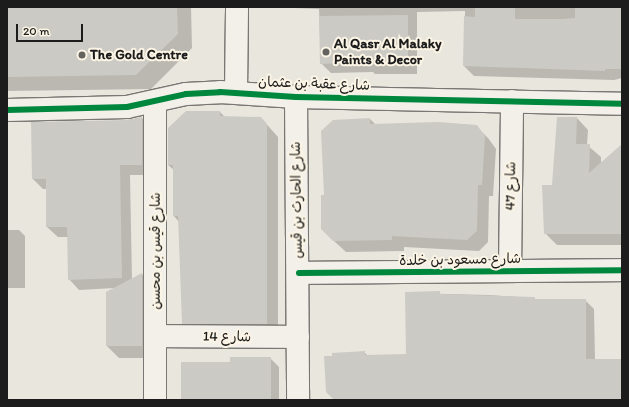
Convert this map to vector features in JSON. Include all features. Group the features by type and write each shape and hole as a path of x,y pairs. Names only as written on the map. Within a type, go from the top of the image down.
{"street":[{"path":"236,92 237,7"},
{"name":"شارع عقبة بن عثمان","path":"7,110 126,106 155,102 186,94 236,92 296,97 622,104"},
{"name":"شارع الحارث بن قيس","path":"296,97 299,273 298,400"},
{"name":"شارع 47","path":"510,271 512,101"},
{"name":"شارع قيس بن محسن","path":"155,102 155,400"},
{"name":"شارع مسعود بن خلدة","path":"299,273 622,270"},
{"name":"شارع 14","path":"156,336 298,337"}],"building":[{"name":"The Gold Centre","path":"7,7 177,7 178,34 136,75 7,77"},
{"path":"475,7 515,7 515,19 563,19 575,18 575,7 621,7 622,69 605,69 605,71 463,66 464,16 475,17"},
{"path":"408,15 408,64 364,64 364,62 320,64 319,16"},
{"path":"186,111 220,111 220,116 261,117 267,124 267,324 182,324 178,216 173,216 173,165 168,165 168,128"},
{"path":"142,117 142,165 120,165 122,278 68,280 67,227 46,227 46,179 32,179 31,122 127,120"},
{"path":"557,117 577,117 576,144 590,144 589,173 622,144 622,234 544,234 542,185 552,185"},
{"path":"370,118 370,124 438,122 477,125 485,136 482,185 478,185 477,231 467,240 392,236 392,240 333,241 321,229 321,195 324,195 321,131 333,120"},
{"path":"142,273 142,346 106,346 106,292"},
{"path":"440,291 440,294 535,297 534,299 586,299 586,359 622,359 622,400 334,400 326,392 324,356 332,356 332,353 365,351 365,355 406,354 405,292"},
{"path":"230,357 271,357 271,400 181,400 181,362 230,362"}],"cycle path":[{"path":"7,110 127,107 186,94 220,92 296,97 622,104"},
{"path":"299,273 622,270"}],"place":[{"name":"Al Qasr Al Malaky Paints & Decor","path":"326,52"},
{"name":"The Gold Centre","path":"82,55"}]}
